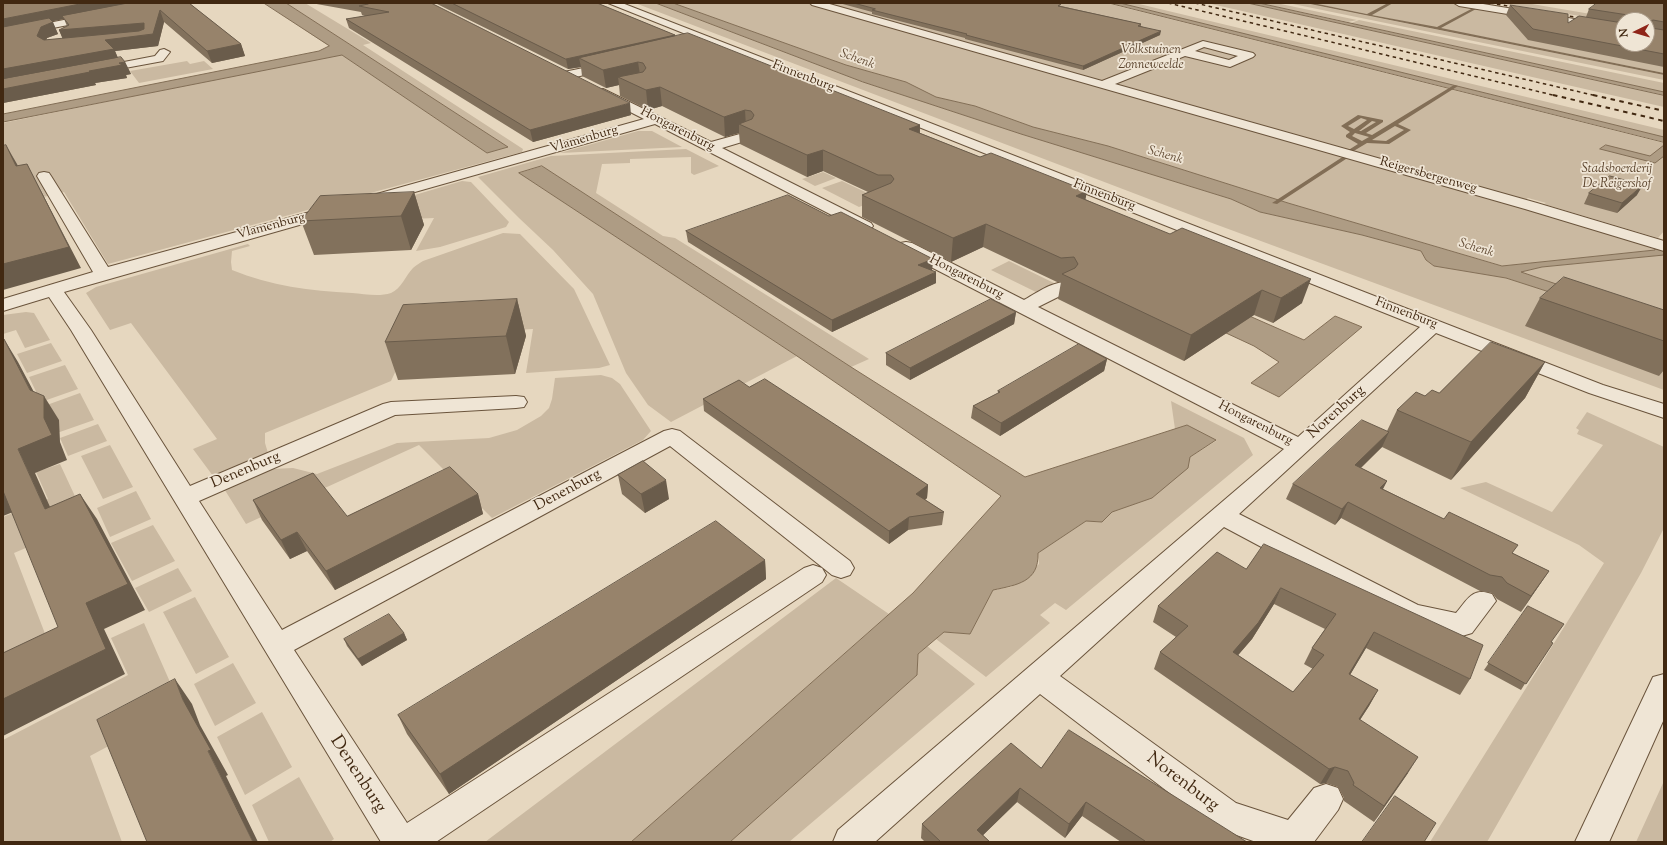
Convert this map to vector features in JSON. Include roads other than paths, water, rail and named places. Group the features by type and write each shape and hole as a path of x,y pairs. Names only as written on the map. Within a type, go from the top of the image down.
{"street":[{"name":"Finnenburg","path":"613,3 1596,389 1664,411"},
{"name":"Reigersbergenweg","path":"815,3 1105,84 1531,206 1664,246"},
{"path":"1459,3 1615,29"},
{"path":"3,35 102,16"},
{"path":"58,24 68,36"},
{"path":"89,72 159,59 164,52"},
{"path":"1105,84 1184,52"},
{"name":"Hongarenburg","path":"624,62 561,72 1299,447"},
{"path":"606,94 627,89"},
{"name":"Vlamenburg","path":"3,305 103,274 656,120"},
{"path":"710,147 746,136"},
{"path":"44,176 103,274"},
{"path":"845,216 864,208"},
{"path":"1024,307 1064,287"},
{"name":"Denenburg","path":"53,290 81,330 276,646 400,842"},
{"name":"Norenburg","path":"850,842 1223,516 1433,325"},
{"name":"Finnenburg","path":"1596,389 1664,421"},
{"name":"Denenburg","path":"184,498 391,409 516,402"},
{"name":"Denenburg","path":"276,646 672,436 840,568"},
{"path":"1223,516 1412,614 1462,625 1482,601"},
{"path":"407,842 812,575"},
{"name":"Norenburg","path":"1039,677 1226,816 1295,839 1326,799"},
{"path":"1592,842 1664,686"}],"waterway":[{"path":"1307,3 1437,29"},
{"path":"1368,15 1391,3"},
{"path":"1437,29 1475,8"},
{"path":"1437,29 1664,74"},
{"path":"1373,137 1456,86"},
{"path":"1355,131 1344,126 1360,116 1371,119"},
{"path":"1355,131 1371,119"},
{"path":"1362,133 1381,121 1371,119"},
{"path":"1366,141 1387,143 1408,130 1395,124"},
{"path":"1355,131 1373,137"},
{"path":"1355,131 1348,136 1362,144"},
{"path":"1366,141 1373,137"},
{"path":"1362,144 1366,141"},
{"path":"1350,151 1362,144"},
{"path":"1275,203 1346,157"}],"railway":[{"path":"1168,3 1557,96"},
{"path":"1195,3 1597,96"},
{"path":"1490,3 1520,8"},
{"path":"1556,14 1588,19"},
{"path":"1553,95 1664,121"},
{"path":"1593,95 1664,111"}],"park label":[{"name":"Volkstuinen Zonneweelde","path":"1151,58"},
{"name":"Stadsboerderij De Reigershof","path":"1617,178"}],"water label":[{"name":"Schenk","path":"857,60"},
{"name":"Schenk","path":"1165,156"},
{"name":"Schenk","path":"1476,249"}]}
